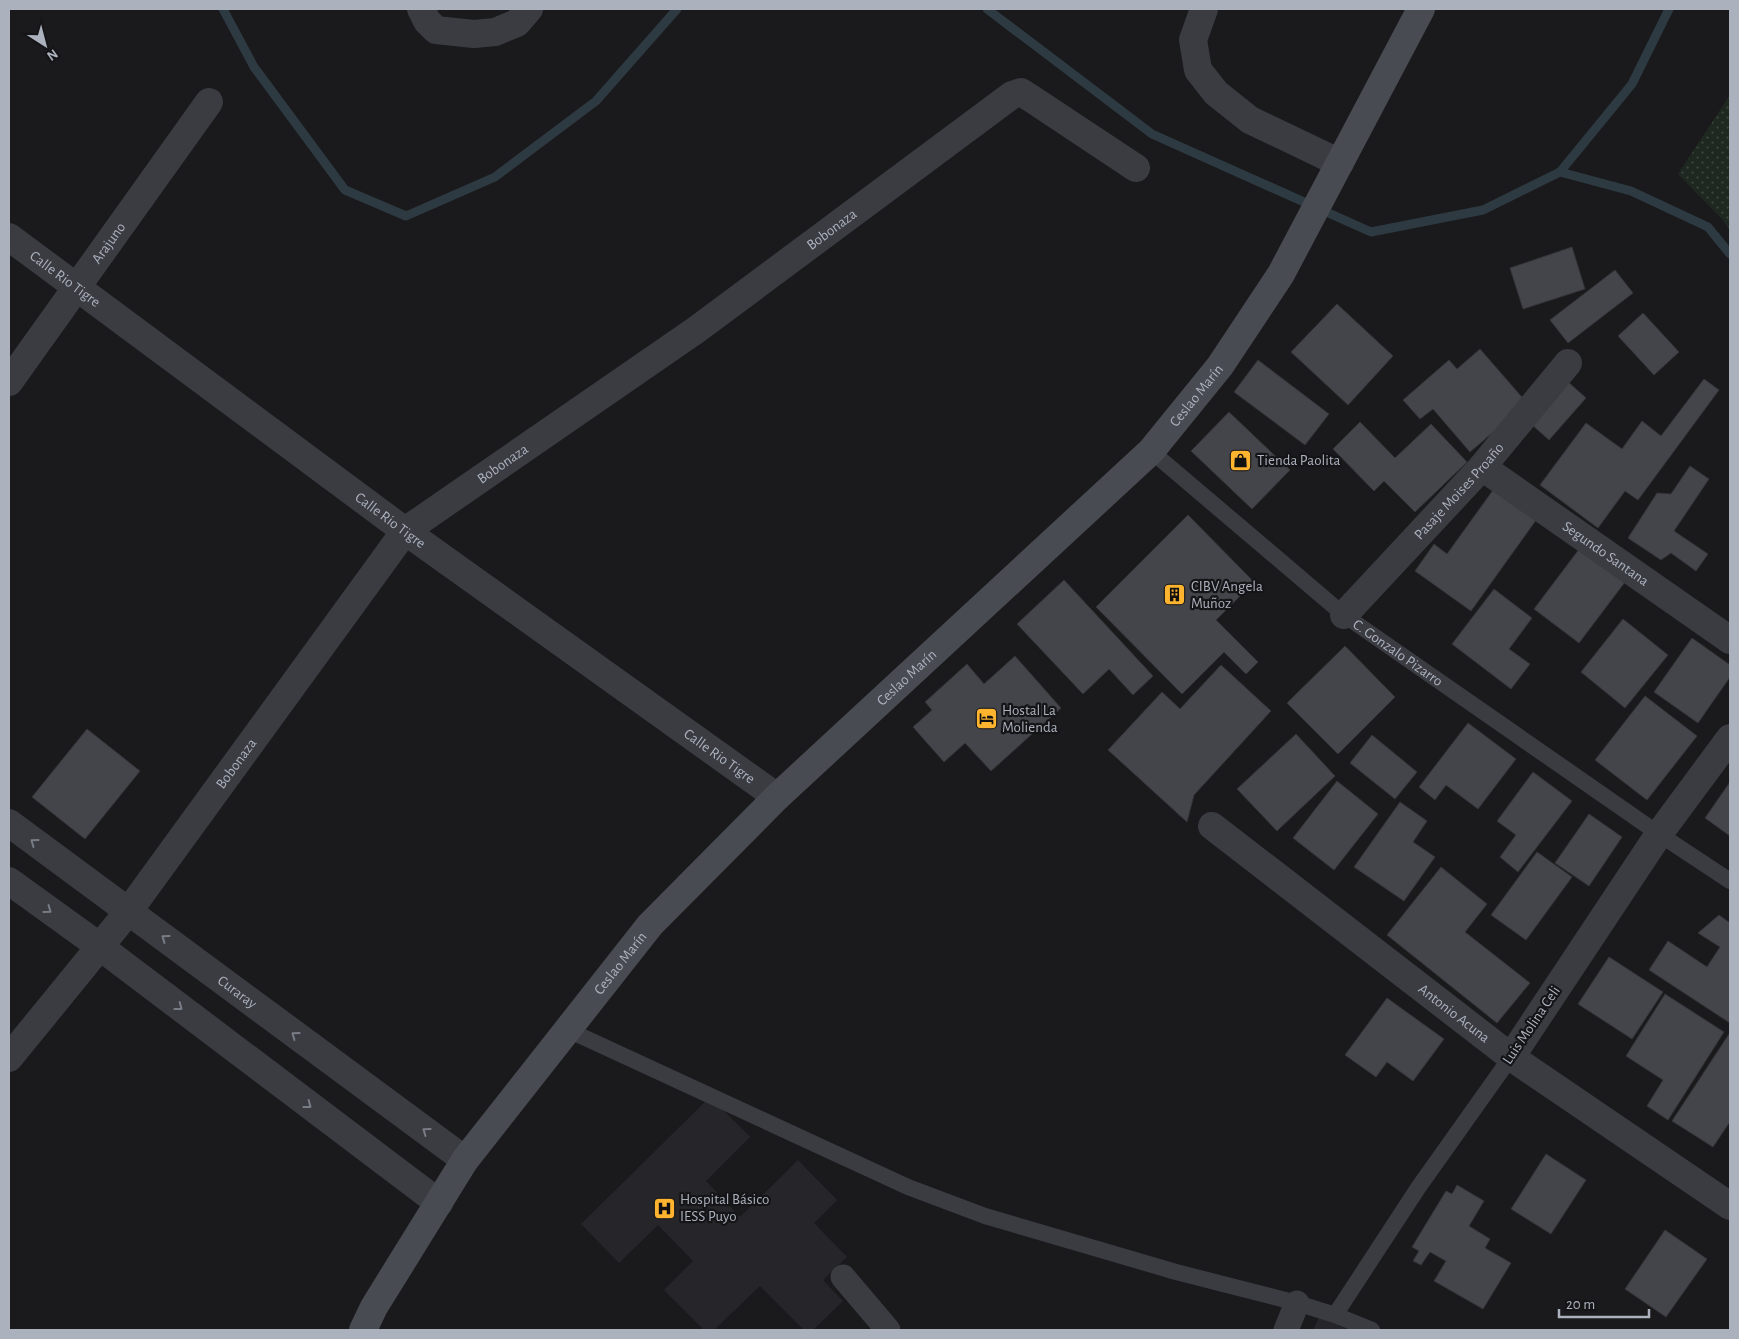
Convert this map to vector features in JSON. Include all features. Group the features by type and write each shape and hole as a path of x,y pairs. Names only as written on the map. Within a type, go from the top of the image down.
{"main road":[{"name":"Ceslao Marín","path":"363,1330 374,1307 465,1160 650,925 777,797 1151,451 1220,366 1280,274 1421,9"}],"street":[{"path":"421,9 427,21 436,30 474,34 495,32 517,23 529,9"},
{"path":"1204,9 1194,40 1198,70 1216,93 1250,120 1334,174"},
{"name":"Bobonaza","path":"9,1058 98,946 128,912 405,531 696,330 1012,95 1021,92 1032,98 1136,168"},
{"name":"Arajuno","path":"9,382 209,102"},
{"name":"Calle Rio Tigre","path":"9,237 405,531 777,797"},
{"name":"Pasaje Moises Proaño","path":"1344,615 1482,467 1568,363"},
{"name":"Segundo Santana","path":"1482,467 1730,640"},
{"name":"Luis Molina Celi","path":"1510,1057 1660,834 1730,738"},
{"name":"Curaray","path":"9,823 465,1160"},
{"name":"Antonio Acuna","path":"1212,826 1510,1057 1730,1206"},
{"path":"9,881 439,1203"},
{"path":"843,1277 888,1330"},
{"path":"1286,1330 1297,1303"}],"lane":[{"name":"C. Gonzalo Pizarro","path":"1151,451 1344,615 1730,881"},
{"path":"568,1030 908,1187 985,1216 1176,1272 1335,1314 1372,1330"},
{"name":"Luis Molina Celi","path":"1335,1314 1418,1188 1510,1057"}],"shaded area":[{"path":"1730,95 1730,230 1722,219 1678,174"},
{"name":"Hospital Básico IESS Puyo","path":"710,1097 750,1137 706,1181 740,1217 798,1160 837,1200 814,1223 847,1257 823,1280 843,1301 813,1330 804,1330 760,1286 714,1330 704,1330 664,1290 693,1261 658,1225 619,1263 581,1224"},
{"path":"1319,1317 1349,1330 1313,1330"}],"building":[{"path":"1572,247 1585,289 1523,309 1510,268"},
{"path":"1615,270 1633,293 1568,343 1550,320"},
{"path":"1337,304 1393,356 1348,405 1291,352"},
{"path":"1643,313 1679,352 1654,375 1618,336"},
{"path":"1480,349 1527,403 1470,452 1433,409 1420,419 1403,400 1449,360 1457,369"},
{"path":"1258,360 1329,414 1305,445 1234,392"},
{"path":"1704,379 1719,390 1638,500 1625,491 1598,528 1540,485 1586,423 1622,449 1642,421 1661,436"},
{"path":"1567,381 1586,398 1549,440 1530,423"},
{"name":"Tienda Paolita","path":"1229,412 1290,470 1252,509 1191,451"},
{"path":"1360,422 1395,458 1431,424 1467,462 1415,512 1384,481 1374,491 1333,449"},
{"path":"1690,466 1709,479 1674,531 1708,554 1696,571 1671,553 1661,560 1628,538 1657,493 1671,494"},
{"path":"1496,486 1539,516 1471,611 1415,571 1434,544 1447,554"},
{"name":"CIBV Angela Muñoz","path":"1188,515 1254,582 1216,620 1258,662 1246,674 1224,652 1182,694 1096,607"},
{"path":"1580,548 1625,582 1579,643 1534,609"},
{"path":"1064,580 1153,676 1133,695 1109,669 1083,694 1017,624"},
{"path":"1494,589 1532,618 1509,649 1530,664 1511,689 1452,644"},
{"path":"1623,619 1668,655 1625,708 1581,672"},
{"path":"1692,638 1730,665 1730,677 1698,723 1654,692"},
{"path":"1345,646 1395,697 1338,754 1287,703"},
{"name":"Hostal La Molienda","path":"1015,656 1061,708 991,771 965,743 944,762 913,727 932,710 925,702 967,664 984,684"},
{"path":"1221,665 1271,711 1194,795 1187,822 1108,750 1162,692 1180,709"},
{"path":"1645,696 1697,736 1647,800 1595,760"},
{"path":"1468,723 1516,759 1478,809 1446,785 1435,800 1419,787"},
{"path":"87,729 140,771 85,839 32,797"},
{"path":"1296,734 1335,776 1277,831 1237,789"},
{"path":"1372,735 1417,772 1395,799 1350,763"},
{"path":"1533,772 1572,801 1518,872 1500,857 1516,835 1497,821"},
{"path":"1337,781 1378,814 1334,870 1293,838"},
{"path":"1730,782 1730,836 1705,818"},
{"path":"1400,802 1427,821 1413,842 1435,857 1404,901 1354,867"},
{"path":"1589,814 1622,837 1589,886 1555,863"},
{"path":"1537,852 1572,877 1526,940 1491,915"},
{"path":"1441,867 1487,904 1465,932 1530,983 1497,1023 1387,935"},
{"path":"1719,915 1730,923 1730,1023 1649,970 1668,941 1707,967 1720,947 1698,933"},
{"path":"1609,957 1663,992 1632,1039 1578,1004"},
{"path":"1665,994 1724,1032 1668,1120 1647,1106 1663,1080 1626,1056"},
{"path":"1387,998 1444,1039 1413,1081 1387,1062 1376,1077 1345,1055"},
{"path":"1729,1034 1730,1124 1713,1147 1672,1121"},
{"path":"1546,1154 1586,1180 1551,1234 1511,1209"},
{"path":"1457,1185 1484,1201 1469,1226 1490,1239 1485,1248 1511,1263 1483,1309 1434,1281 1446,1261 1430,1252 1421,1265 1413,1261 1419,1251 1412,1247 1446,1191 1452,1194"},
{"path":"1665,1230 1707,1259 1666,1317 1625,1289"}],"waterway":[{"path":"223,9 254,67 345,190 406,216 495,177 596,101 677,9"},
{"path":"987,9 1152,134 1371,232 1483,210 1560,172 1632,84 1669,9"},
{"path":"1560,172 1631,191 1708,227 1730,254"}],"place":[{"name":"Tienda Paolita","path":"1241,460"},
{"name":"CIBV Angela Muñoz","path":"1175,595"},
{"name":"Hostal La Molienda","path":"986,719"},
{"name":"Hospital Básico IESS Puyo","path":"664,1208"}]}
